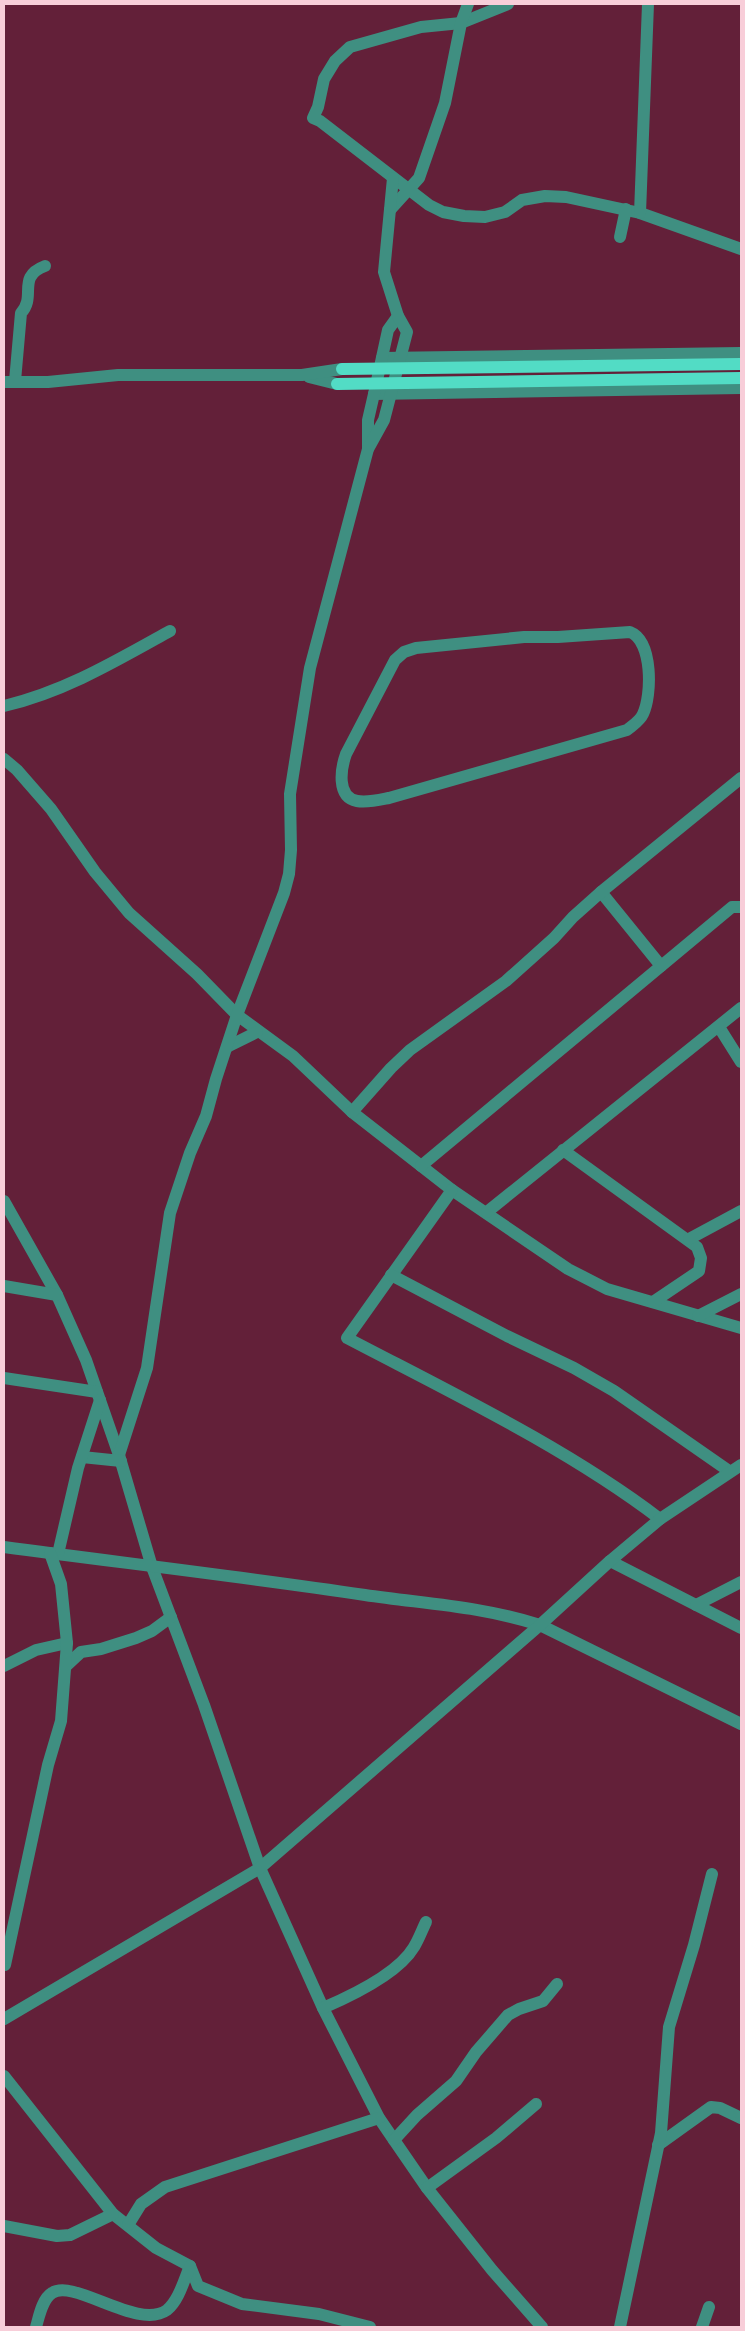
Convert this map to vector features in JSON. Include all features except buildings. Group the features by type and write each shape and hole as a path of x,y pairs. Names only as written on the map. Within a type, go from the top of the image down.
{"main road":[{"path":"342,369 381,363 741,364"},
{"path":"337,384 375,389 392,389 741,378"}],"street":[{"path":"390,210 419,178 445,103 461,23 468,4"},
{"path":"508,4 461,23 420,27 350,47 335,61 324,78 318,107 313,118 320,121 429,206 443,212 464,216 485,216 505,212 522,200 545,196 566,197 640,213 741,249"},
{"path":"640,213 648,4"},
{"path":"368,448 384,420 407,332 398,316 384,272 393,178"},
{"path":"620,237 626,209"},
{"path":"45,266 29,276 26,307 21,313 9,382 48,382 118,375 302,375 342,369"},
{"path":"120,1458 147,1368 170,1214 190,1153 206,1116 237,1015 284,893 289,874 291,850 290,794 310,668 368,448 368,420 388,330 398,316"},
{"path":"399,363 741,353"},
{"path":"302,375 337,384"},
{"path":"392,389 741,388"},
{"path":"4,706 50,694 170,631"},
{"path":"630,632 637,635 645,646 648,664 646,704 643,715 627,730 389,798 357,801 350,798 344,791 342,771 346,754 395,660 404,652 416,648 524,637 558,637 596,633 630,632"},
{"path":"4,759 17,770 51,809 95,872 129,913 197,974 237,1015 292,1056 352,1112 452,1190 589,1282 741,1328"},
{"path":"352,1112 391,1068 410,1050 506,981 601,892 741,778"},
{"path":"601,892 661,966"},
{"path":"422,1166 732,907 741,907"},
{"path":"487,1212 741,1008"},
{"path":"719,1026 741,1062"},
{"path":"227,1047 258,1032"},
{"path":"563,1150 689,1239 697,1247 701,1258 699,1271 653,1302"},
{"path":"452,1190 346,1338 544,1444 634,1499 660,1519"},
{"path":"4,1204 57,1295 86,1360 120,1458 152,1567 260,1868 323,2008 379,2118 394,2140 427,2188 492,2270 542,2327"},
{"path":"689,1239 741,1211"},
{"path":"391,1275 574,1368 614,1391 730,1471"},
{"path":"4,1286 57,1295"},
{"path":"698,1316 741,1294"},
{"path":"4,1378 98,1396"},
{"path":"4,1967 29,1862 44,1785 61,1721 67,1643 61,1584 54,1553 98,1396"},
{"path":"82,1457 120,1458"},
{"path":"4,2019 260,1868 660,1519 741,1465"},
{"path":"4,1547 474,1608 507,1615 540,1625 741,1724"},
{"path":"610,1561 741,1628"},
{"path":"696,1605 741,1582"},
{"path":"66,1666 81,1652 101,1649 136,1638 171,1617"},
{"path":"4,1666 36,1650 67,1643"},
{"path":"620,2327 658,2145 663,2110 669,2026 694,1945 712,1874"},
{"path":"323,2008 358,1993 394,1968 413,1949 426,1922"},
{"path":"394,2140 417,2114 456,2081 476,2052 508,2016 519,2009 543,2001 557,1984"},
{"path":"4,2076 113,2214 156,2248 190,2266 198,2286 229,2299 257,2307 318,2314 370,2327"},
{"path":"427,2188 496,2138 536,2104"},
{"path":"658,2145 711,2107 720,2108 741,2118"},
{"path":"128,2225 140,2204 165,2187 379,2118"},
{"path":"4,2226 57,2236 70,2235 113,2214"},
{"path":"36,2327 46,2299 52,2292 64,2290 122,2310 141,2314 154,2315 166,2311 175,2300 190,2266"},
{"path":"702,2327 709,2307"}]}
